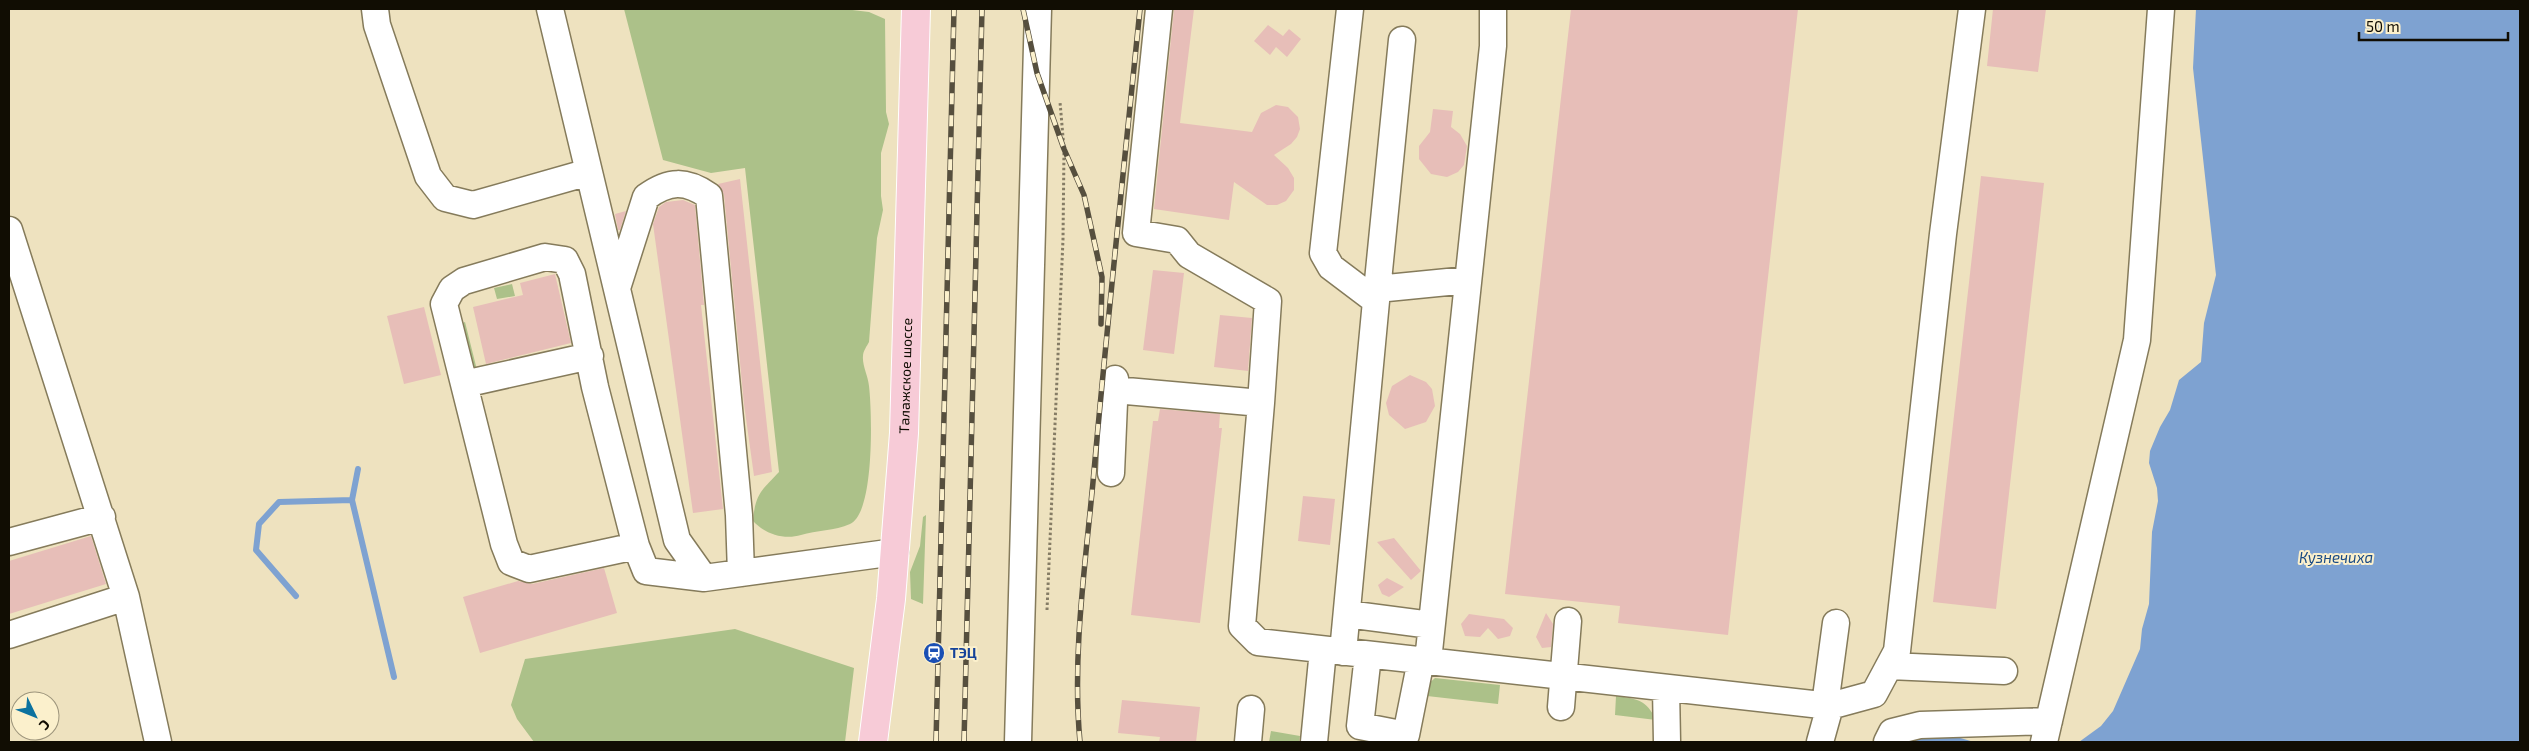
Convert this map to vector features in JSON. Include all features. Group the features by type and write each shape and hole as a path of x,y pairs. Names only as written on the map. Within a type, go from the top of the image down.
{"main road":[{"name":"Талажское шоссе","path":"873,742 895,552 904,433 909,311 914,9"}],"street":[{"path":"375,9 377,25 428,176 446,198 473,205 589,172"},
{"path":"550,9 618,285 677,540 704,578"},
{"path":"1018,742 1038,9"},
{"path":"1159,9 1136,233 1177,240 1189,255 1268,301 1262,403 1242,626 1258,642 1828,706 1874,694 1898,651 1943,234 1972,9"},
{"path":"1350,9 1323,253 1331,268 1376,295 1468,280"},
{"path":"1368,655 1360,726 1406,735 1431,625 1493,46 1493,9"},
{"path":"1887,742 1892,732 1920,725 2046,732 2137,340 2161,9"},
{"path":"1314,742 1333,651 1346,614 1402,40"},
{"path":"618,285 646,198 677,182 694,185 709,196 739,515 741,573"},
{"path":"9,230 102,516 126,597 158,742"},
{"path":"636,546 529,569 511,562 504,544 444,304 452,289 464,281 545,257 565,260 572,274 595,387 636,546 646,571 704,578 895,552"},
{"path":"464,384 590,356"},
{"path":"1111,473 1115,385 1262,403"},
{"path":"9,542 102,516"},
{"path":"9,635 126,597"},
{"path":"1346,614 1431,625"},
{"path":"1560,707 1568,621"},
{"path":"1820,742 1828,706 1836,624"},
{"path":"1889,666 2004,671"},
{"path":"1666,688 1667,742"},
{"path":"1248,742 1251,709"}],"path":[{"path":"1048,592 1063,239 1064,149 1059,92"}],"green space":[{"path":"624,9 844,9 869,12 885,19 886,112 889,124 881,153 881,196 883,210 877,238 869,342 863,356 870,399 870,460 864,501 858,516 850,524 788,537 775,535 758,526 753,521 760,493 779,472 745,168 711,173 663,160"},
{"path":"512,284 515,296 497,299 494,288"},
{"path":"465,322 477,370 470,372 458,325"},
{"path":"926,515 923,604 911,599 910,572 920,546 923,517"},
{"path":"735,629 854,668 845,742 534,742 517,719 511,705 525,659"},
{"path":"1435,678 1500,685 1498,704 1427,696 1426,686"},
{"path":"1616,696 1640,701 1648,708 1656,720 1615,715"},
{"path":"1271,731 1300,736 1299,742 1269,742"}],"water":[{"name":"Кузнечиха","path":"2196,9 2520,9 2520,742 2079,742 2101,726 2113,711 2140,649 2142,629 2149,604 2152,532 2158,501 2157,488 2149,463 2150,451 2160,427 2170,410 2179,380 2201,362 2204,323 2216,275 2193,68"},
{"path":"1901,734 1950,735 1974,742 1897,742"}],"building":[{"path":"1174,9 1194,9 1180,123 1252,132 1261,113 1276,105 1288,107 1298,117 1300,129 1297,137 1291,144 1274,155 1288,168 1294,178 1294,190 1286,201 1277,205 1267,205 1234,182 1229,220 1154,209"},
{"path":"1571,9 1798,9 1728,635 1618,623 1620,606 1505,594"},
{"path":"1993,9 2046,9 2038,72 1987,66"},
{"path":"1268,25 1283,36 1289,29 1301,39 1287,57 1276,47 1270,55 1254,41"},
{"path":"1433,109 1453,111 1451,127 1460,134 1467,146 1464,165 1458,172 1447,177 1431,174 1419,159 1419,146 1430,132"},
{"path":"1981,176 2044,183 1996,609 1933,602"},
{"path":"740,179 772,472 754,476 744,404 724,195 718,184"},
{"path":"683,200 695,205 704,305 701,305 723,509 693,513 653,224 659,207 666,202"},
{"path":"626,211 620,230 618,230 615,214"},
{"path":"1153,270 1184,273 1174,354 1143,350"},
{"path":"555,274 571,343 486,364 473,307 523,295 520,283"},
{"path":"424,307 441,375 404,384 387,316"},
{"path":"1220,315 1252,318 1248,371 1214,367"},
{"path":"1410,375 1426,382 1432,389 1435,406 1426,422 1405,429 1389,415 1386,403 1392,386"},
{"path":"1160,409 1220,414 1219,428 1222,428 1200,623 1131,615 1153,421 1158,421"},
{"path":"1303,496 1335,499 1330,545 1298,541"},
{"path":"91,536 106,584 9,614 9,561"},
{"path":"1394,538 1421,571 1411,580 1377,542"},
{"path":"604,568 617,613 480,653 463,597 518,581 532,584"},
{"path":"1387,578 1404,587 1389,597 1382,594 1378,585"},
{"path":"1546,613 1553,624 1551,647 1542,648 1536,637"},
{"path":"1469,614 1504,619 1513,628 1510,636 1498,639 1488,628 1480,637 1465,636 1461,624"},
{"path":"1122,700 1200,707 1196,742 1159,742 1160,737 1118,733"}],"waterway":[{"path":"358,469 352,500 394,677"},
{"path":"296,596 256,550 259,524 279,502 352,500"}],"railway":[{"path":"936,742 954,9"},
{"path":"964,742 982,9"},
{"path":"1023,9 1037,73 1064,149 1084,195 1102,277 1101,324"},
{"path":"1080,742 1078,710 1080,612 1140,9"}],"place":[{"name":"ТЭЦ","path":"934,653"}]}
